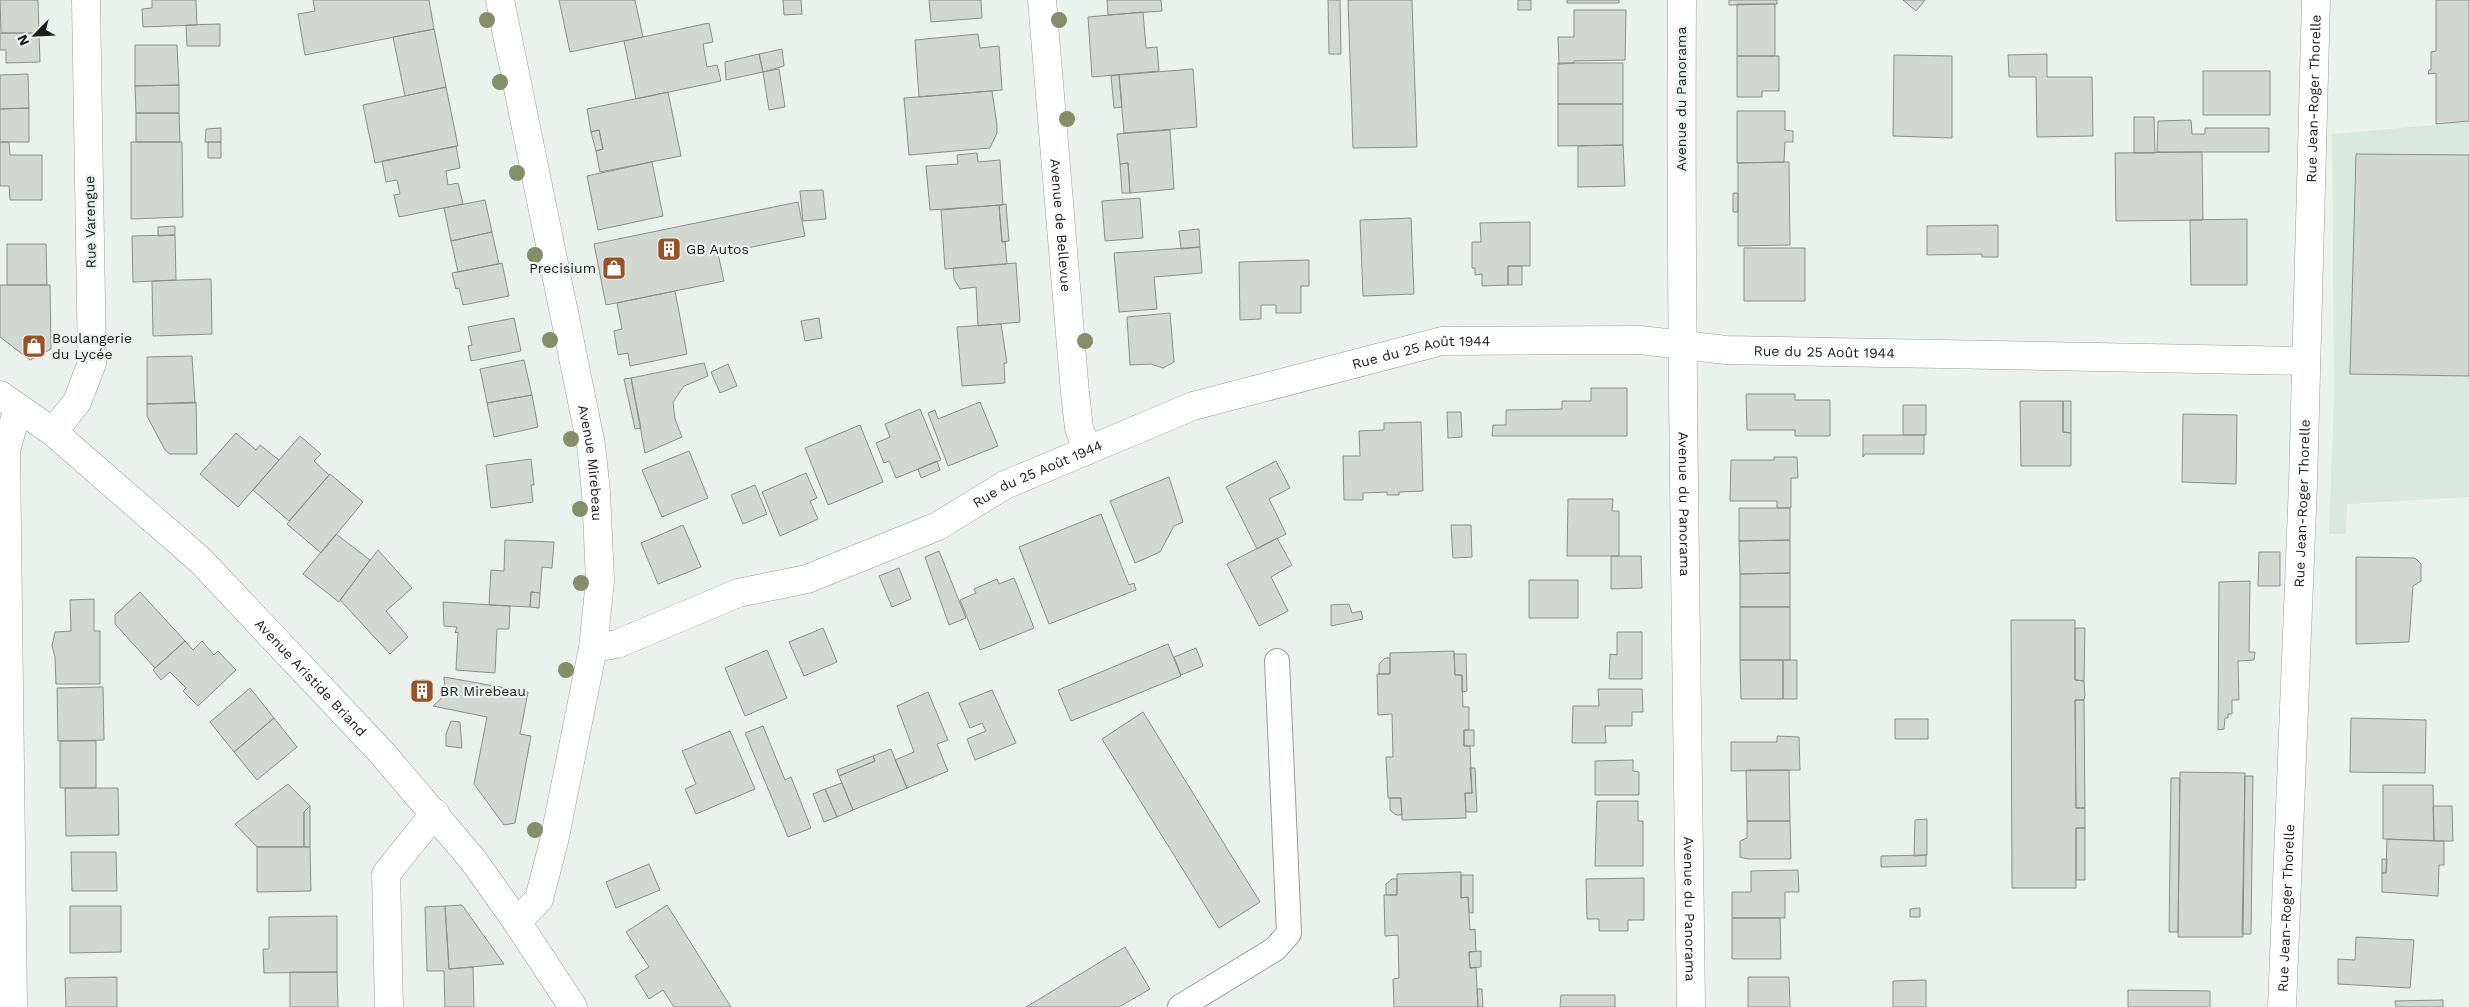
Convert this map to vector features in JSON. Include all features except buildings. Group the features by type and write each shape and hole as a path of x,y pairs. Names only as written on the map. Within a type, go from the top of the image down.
{"street":[{"name":"Rue Varengue","path":"53,432 76,402 92,363 86,0"},
{"name":"Avenue Mirebeau","path":"500,0 591,445 596,492 600,581 592,648 554,841 539,899 517,922"},
{"name":"Avenue de Bellevue","path":"1042,0 1075,393 1079,428 1087,450"},
{"name":"Avenue du Panorama","path":"1682,0 1682,345 1691,1007"},
{"name":"Rue Jean-Roger Thorelle","path":"2282,1007 2306,361 2316,0"},
{"name":"Rue du 25 Août 1944","path":"592,648 617,644 738,592 807,579 938,526 1005,485 1193,406 1442,341 1640,340 1740,351 2306,361"},
{"name":"Avenue Aristide Briand","path":"9,402 53,432 200,560 382,753 435,813 517,922 573,1007"},
{"path":"9,402 6,450 13,1007"},
{"path":"389,1007 386,874 435,813"}],"lane":[{"path":"1180,1007 1275,949 1289,933 1277,661"}],"shaded area":[{"path":"2469,122 2469,497 2347,504 2346,534 2329,534 2334,398 2332,134"}],"place":[{"name":"GB Autos","path":"669,249"},
{"name":"Precisium","path":"614,268"},
{"name":"Boulangerie du Lycée","path":"34,346"},
{"name":"BR Mirebeau","path":"422,691"}]}
